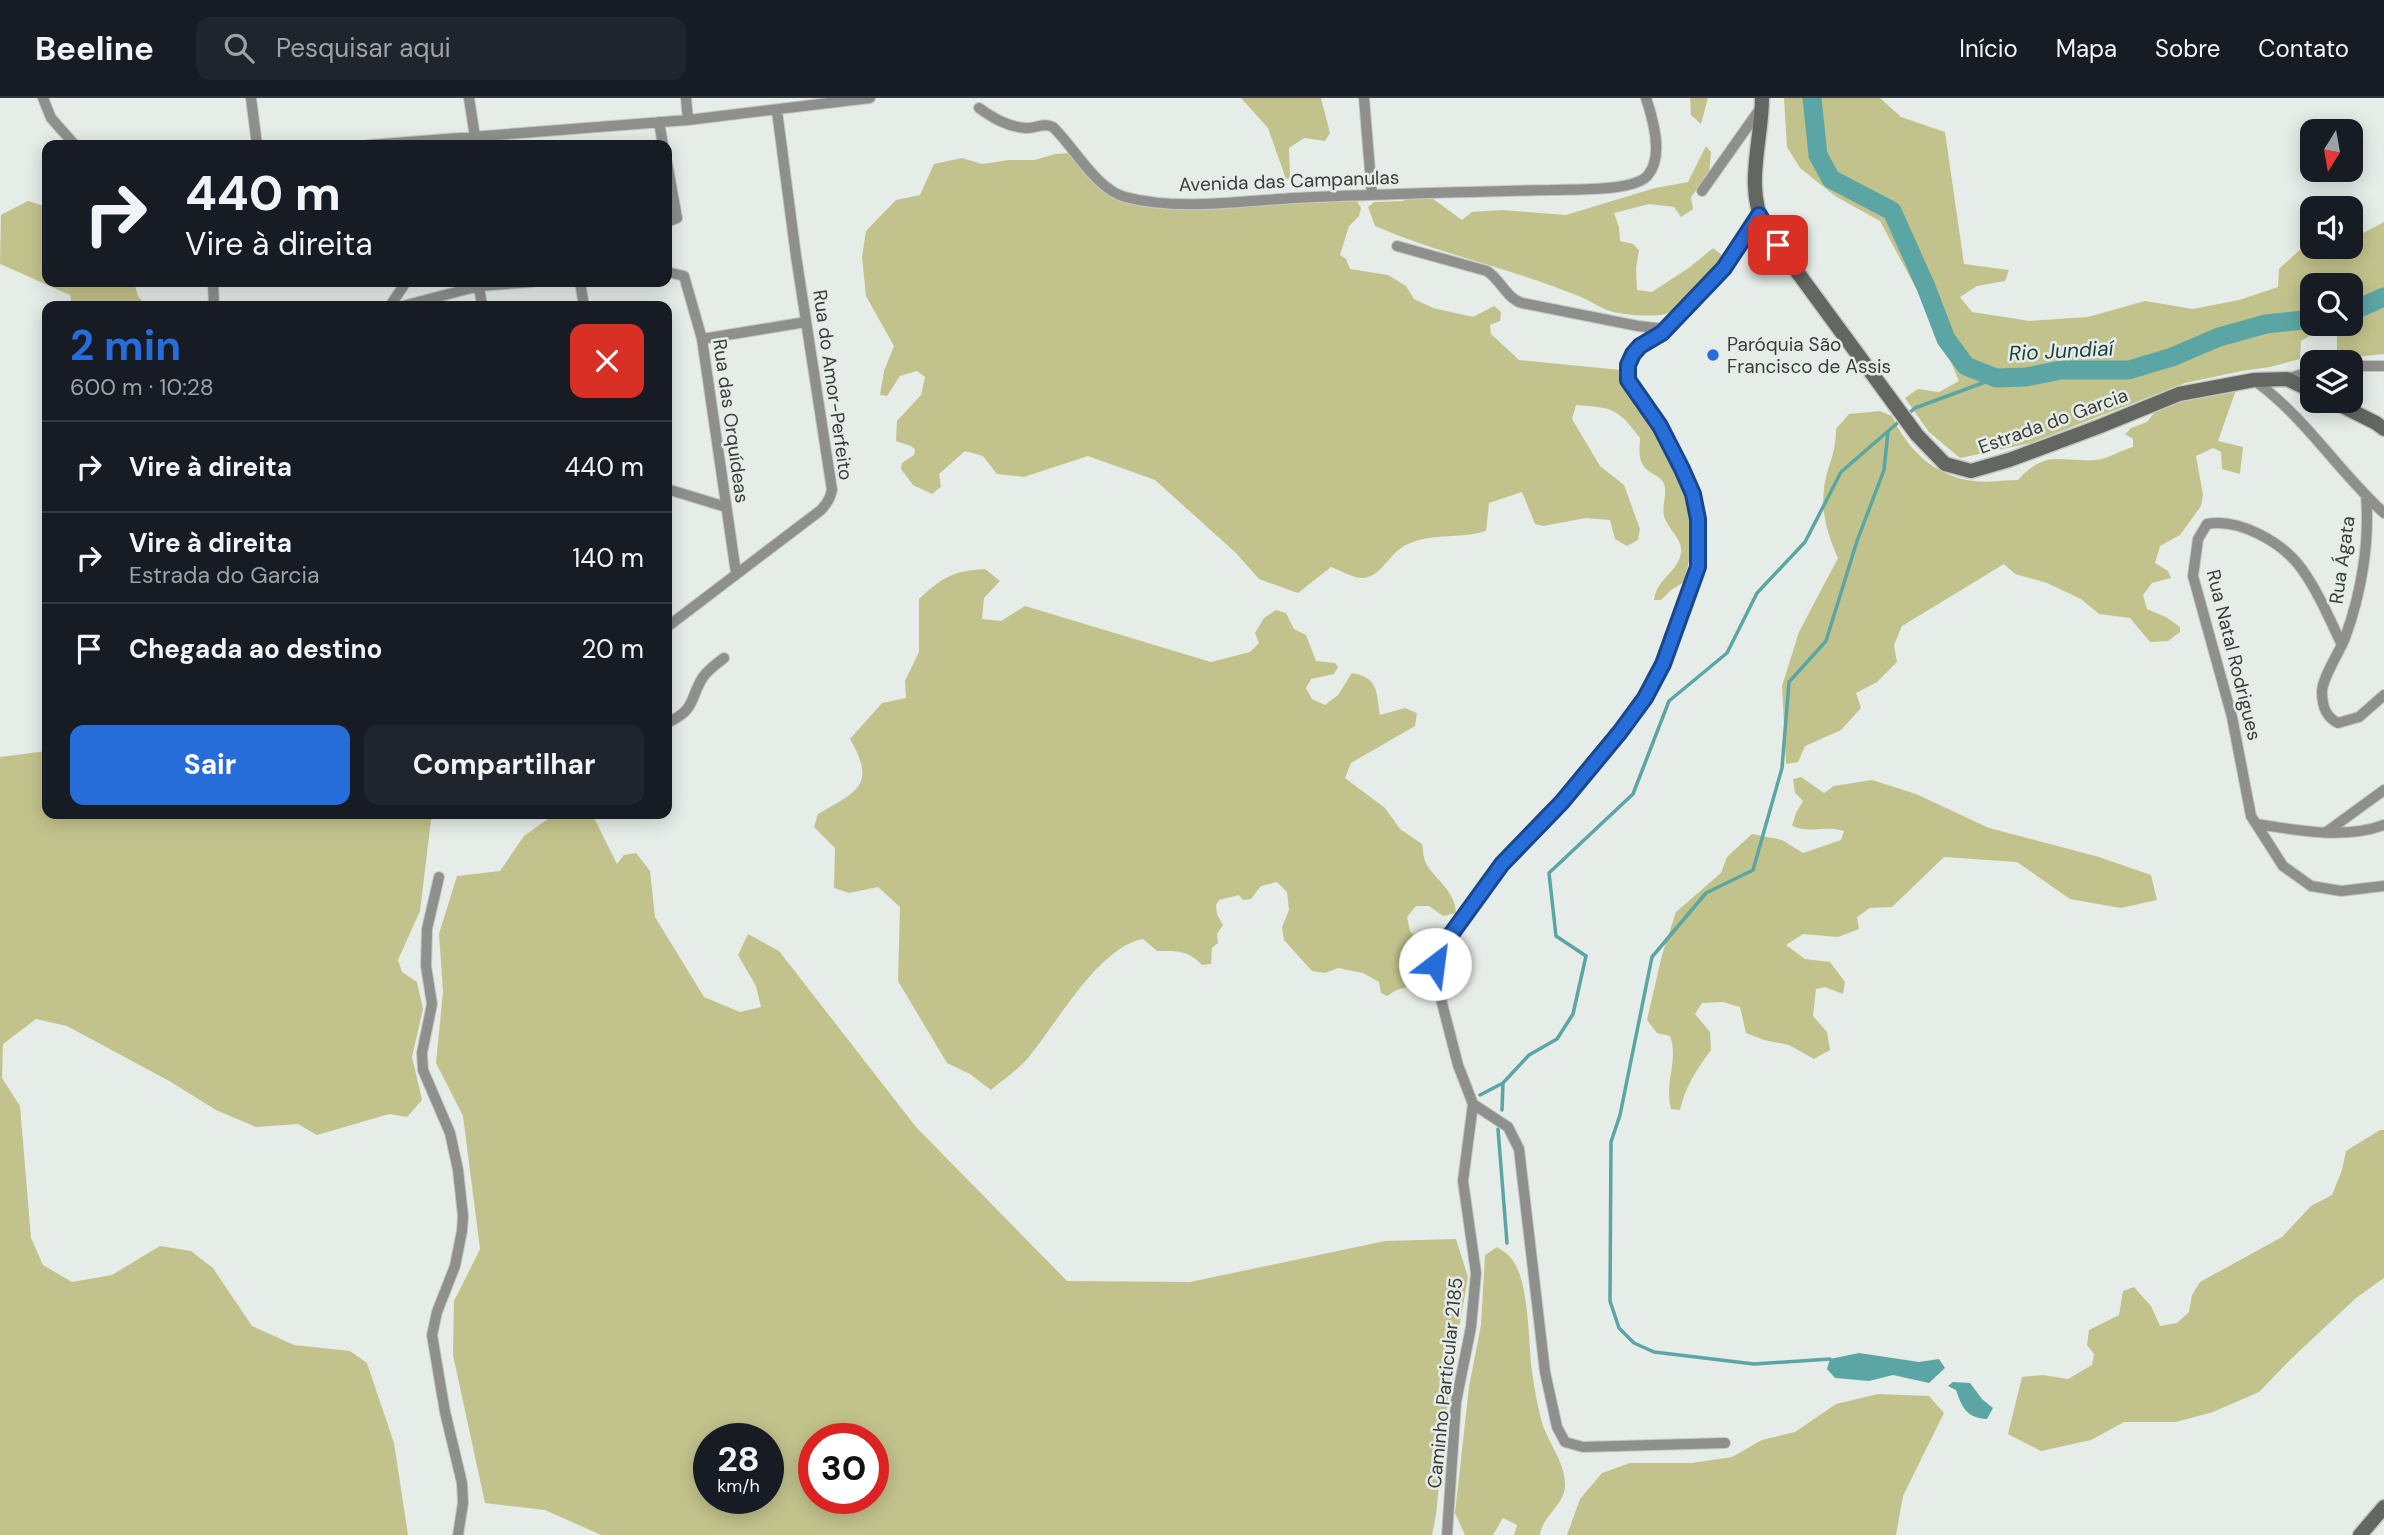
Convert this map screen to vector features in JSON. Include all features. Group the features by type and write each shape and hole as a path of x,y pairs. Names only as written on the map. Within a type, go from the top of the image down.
{"street":[{"path":"43,98 51,118 71,140"},
{"path":"251,98 256,140"},
{"path":"470,98 478,140"},
{"path":"685,98 688,120"},
{"path":"1364,98 1372,195"},
{"name":"Avenida das Campanulas","path":"979,108 1009,125 1029,128 1044,124 1053,127 1108,189 1122,196 1175,204 1592,189 1638,183 1649,175 1654,161 1656,129 1647,98"},
{"path":"488,140 777,111 868,99"},
{"path":"1702,191 1744,134 1762,102"},
{"path":"1397,246 1487,271 1499,280 1511,298 1522,303 1665,329 1724,268 1759,215 1754,181 1762,102"},
{"name":"Rua do Amor-Perfeito","path":"672,623 821,510 831,496 777,111"},
{"path":"659,122 662,140"},
{"name":"Estrada do Garcia","path":"1759,215 1765,228 1917,435 1945,464 1971,471 2009,460 2179,394 2254,380 2287,379 2300,385"},
{"name":"Rua das Orquídeas","path":"672,273 684,276 702,339 736,573"},
{"path":"422,301 475,287"},
{"path":"702,339 806,321"},
{"name":"Caminho Particular 2185","path":"1447,1535 1456,1402 1471,1327 1475,1273 1463,1181 1473,1104 1458,1065 1434,972 1439,951 1502,864 1562,802 1645,698 1663,664 1698,567 1698,519 1693,494 1660,426 1628,380 1628,365 1633,354 1665,329"},
{"path":"2363,366 2384,366"},
{"path":"2287,379 2300,375"},
{"name":"Rua Ágata","path":"2254,380 2280,399 2365,496 2368,526 2362,568 2350,624 2322,690 2324,708 2329,718 2338,723 2359,717 2384,695"},
{"path":"2356,413 2384,429"},
{"path":"672,491 726,507"},
{"path":"2365,496 2384,513"},
{"name":"Rua Natal Rodrigues","path":"2256,824 2251,816 2220,667 2193,576 2198,539 2207,524 2220,522 2244,527 2270,540 2301,567 2342,645"},
{"path":"672,720 689,708 708,670 724,658"},
{"path":"2325,834 2384,790"},
{"path":"2256,824 2325,834 2371,830 2384,825"},
{"path":"2256,824 2283,866 2311,886 2341,891 2384,886"},
{"path":"439,877 427,929 426,966 432,1004 422,1053 422,1070 450,1133 458,1170 463,1216 455,1265 437,1312 432,1335 445,1412 463,1483 464,1503 458,1535"},
{"path":"1473,1104 1508,1127 1519,1149 1545,1372 1557,1427 1565,1442 1583,1447 1724,1443"},
{"path":"2360,1535 2384,1507"}],"green space":[{"path":"1241,98 1321,98 1330,133 1325,141 1304,138 1289,148 1290,178 1286,179 1268,128"},
{"path":"1690,98 1708,98 1701,124 1691,115"},
{"path":"1784,98 1880,98 1901,117 1945,132 1964,264 2009,270 2005,281 1977,286 1960,297 1972,312 2030,321 2088,317 2145,301 2193,309 2239,300 2278,287 2279,269 2300,250 2300,259 2363,259 2363,233 2384,222 2384,290 2363,298 2363,273 2300,273 2300,312 2285,316 2300,321 2300,336 2310,336 2301,341 2300,359 2185,383 2031,443 1960,458 1929,432 1905,398 1918,389 1939,392 1959,381 1933,320 1880,221 1835,196 1800,168 1787,147"},
{"path":"1706,146 1711,152 1709,174 1691,197 1693,209 1681,217 1674,207 1649,204 1614,213 1620,241 1633,244 1639,250 1637,290 1652,292 1713,248 1723,256 1684,302 1663,315 1610,311 1556,287 1400,236 1375,226 1368,207 1374,202 1403,201 1418,188 1462,220 1472,212 1502,210 1566,215 1655,188 1688,182"},
{"path":"1071,153 1107,192 1172,208 1357,201 1361,208 1359,216 1349,226 1340,255 1346,259 1350,269 1388,275 1406,286 1414,299 1433,308 1473,317 1494,306 1501,312 1500,321 1490,325 1491,334 1519,360 1621,370 1634,398 1668,450 1678,480 1684,480 1688,493 1693,531 1684,582 1661,600 1654,600 1659,586 1676,565 1681,553 1680,544 1664,515 1665,486 1661,479 1643,465 1640,438 1632,428 1614,411 1599,407 1576,405 1572,419 1600,466 1624,485 1640,529 1638,540 1627,546 1615,539 1610,520 1586,518 1543,526 1535,524 1522,492 1489,503 1486,531 1421,539 1401,548 1379,571 1368,577 1355,577 1331,567 1298,593 1259,579 1236,553 1155,480 1088,456 1024,477 997,474 983,456 965,451 939,474 941,487 932,494 913,485 901,469 902,463 914,455 915,450 896,441 897,421 921,395 925,377 917,371 900,376 887,396 880,395 884,371 894,346 866,296 862,257 866,231 896,200 920,195 934,164 962,158 982,164 1035,160"},
{"path":"28,201 42,205 42,283 0,264 1,215"},
{"path":"52,287 135,287 142,301 71,301 70,295"},
{"path":"2384,308 2384,354 2363,356 2363,350 2337,350 2337,336 2363,336 2363,315"},
{"path":"2236,390 2218,441 2243,447 2240,474 2222,469 2221,452 2213,448 2196,456 2203,495 2201,506 2180,535 2160,546 2155,563 2168,571 2171,578 2152,583 2143,595 2147,609 2166,617 2180,627 2180,632 2168,641 2150,642 2130,618 2099,614 2081,599 2047,583 2015,574 2004,564 1902,626 1894,645 1897,662 1877,682 1856,693 1861,708 1841,730 1805,746 1798,762 1786,764 1782,686 1799,632 1838,558 1826,524 1824,488 1835,446 1836,429 1849,414 1880,411 1892,416 1914,450 1947,474 1979,482 2018,480 2028,470 2045,461 2101,459 2133,447 2133,439 2125,434 2131,428 2147,422 2155,412 2176,403"},
{"path":"985,569 1000,581 984,598 982,619 1001,621 1025,606 1211,662 1250,652 1259,643 1255,633 1264,618 1276,610 1286,613 1294,629 1306,635 1316,661 1335,663 1338,667 1334,674 1311,679 1306,688 1312,699 1325,705 1338,695 1352,673 1372,682 1377,692 1380,715 1405,708 1417,713 1415,726 1351,763 1345,778 1385,808 1400,829 1422,844 1424,859 1452,897 1456,913 1443,916 1429,906 1416,906 1407,917 1410,931 1427,950 1429,984 1422,989 1400,989 1387,996 1381,993 1379,982 1363,973 1338,968 1325,973 1312,971 1284,940 1282,927 1289,910 1287,892 1277,882 1261,886 1251,899 1243,900 1239,895 1219,900 1216,905 1217,914 1223,925 1217,934 1218,943 1212,948 1211,964 1202,965 1182,952 1157,951 1143,939 1111,955 1081,987 1027,1059 991,1090 970,1074 947,1063 898,981 900,907 878,887 849,893 834,888 835,848 814,827 818,814 859,786 862,767 850,739 882,703 906,698 905,681 919,652 919,599 948,577"},
{"path":"42,752 42,819 432,819 420,911 398,960 402,972 417,982 423,1009 412,1057 422,1100 407,1117 389,1114 317,1135 298,1124 256,1127 216,1110 171,1082 67,1026 36,1019 3,1044 2,1078 20,1106 31,1238 43,1265 72,1282 112,1275 160,1246 191,1251 213,1268 252,1326 294,1345 350,1351 367,1363 394,1443 408,1535 0,1535 0,757"},
{"path":"1801,777 1824,793 1834,786 1872,780 1916,794 1989,828 2099,857 2151,875 2157,900 2121,908 2070,899 2017,862 1944,857 1892,907 1870,908 1857,917 1859,929 1838,937 1803,934 1786,945 1805,959 1830,962 1845,982 1843,994 1825,987 1816,989 1813,1016 1827,1032 1830,1050 1814,1059 1789,1045 1746,1033 1740,1007 1723,1002 1702,1003 1695,1014 1710,1032 1711,1050 1692,1079 1680,1110 1671,1109 1669,1089 1673,1054 1670,1036 1657,1033 1647,1020 1662,955 1676,912 1721,873 1727,857 1752,834 1782,840 1803,853 1841,840 1844,831 1792,826 1803,801 1795,793 1793,779"},
{"path":"548,819 594,819 617,864 624,855 636,853 650,871 655,917 704,997 740,1012 761,1007 756,986 738,955 748,934 779,951 916,1127 1067,1281 1190,1282 1385,1241 1456,1239 1468,1277 1450,1379 1432,1535 601,1535 545,1510 485,1503 453,1355 454,1301 480,1249 463,1116 436,1063 443,992 439,934 457,876 500,871 524,836"},
{"path":"2384,1130 2384,1278 2356,1298 2259,1392 2213,1412 2176,1422 2124,1422 2091,1440 2041,1451 2008,1434 2022,1377 2043,1375 2068,1379 2092,1365 2094,1354 2087,1345 2089,1330 2119,1315 2123,1291 2134,1287 2151,1306 2160,1326 2177,1323 2189,1312 2192,1295 2200,1282 2282,1237 2311,1206 2332,1195 2346,1151"},
{"path":"1497,1247 1510,1257 1521,1280 1538,1407 1543,1427 1564,1475 1562,1498 1545,1522 1540,1535 1514,1535 1517,1525 1503,1518 1493,1535 1465,1535 1455,1513 1469,1387 1481,1325 1485,1255"},
{"path":"1878,1394 1929,1396 1944,1413 1903,1496 1896,1535 1567,1535 1580,1499 1602,1473 1630,1463 1692,1463 1732,1457 1762,1440 1795,1432 1836,1404"}],"water":[{"path":"1859,1353 1919,1362 1939,1359 1945,1368 1929,1383 1893,1375 1869,1381 1835,1378 1827,1369 1830,1359"},
{"path":"1953,1382 1970,1383 1993,1408 1987,1419 1975,1417 1966,1411 1956,1390 1948,1386"}],"waterway":[{"name":"Rio Jundiaí","path":"1812,98 1818,155 1831,179 1892,211 1946,339 1966,366 1996,378 2026,377 2061,370 2129,370 2172,357 2219,337 2266,324 2300,320"},
{"name":"Rio Jundiaí","path":"2363,306 2384,297"},
{"path":"1908,414 1915,408 1996,378"},
{"path":"1480,1095 1503,1083 1529,1055 1557,1039 1573,1014 1586,956 1556,936 1549,873 1633,794 1669,701 1727,653 1757,593 1805,542 1841,472 1902,419"},
{"path":"1830,1359 1754,1364 1654,1352 1634,1343 1619,1328 1610,1301 1611,1142 1620,1115 1652,957 1706,893 1753,870 1782,768 1789,682 1826,641 1857,541 1884,470 1888,432"},
{"path":"1502,1110 1503,1083"},
{"path":"1498,1129 1507,1243"}],"place":[{"name":"Paróquia São Francisco de Assis","path":"1713,355"}],"route":[{"path":"1435,964 1439,951 1502,864 1562,802 1645,698 1663,664 1698,567 1698,519 1693,494 1660,426 1628,380 1628,365 1633,354 1640,346 1662,333 1724,268 1759,215 1778,245"}]}
